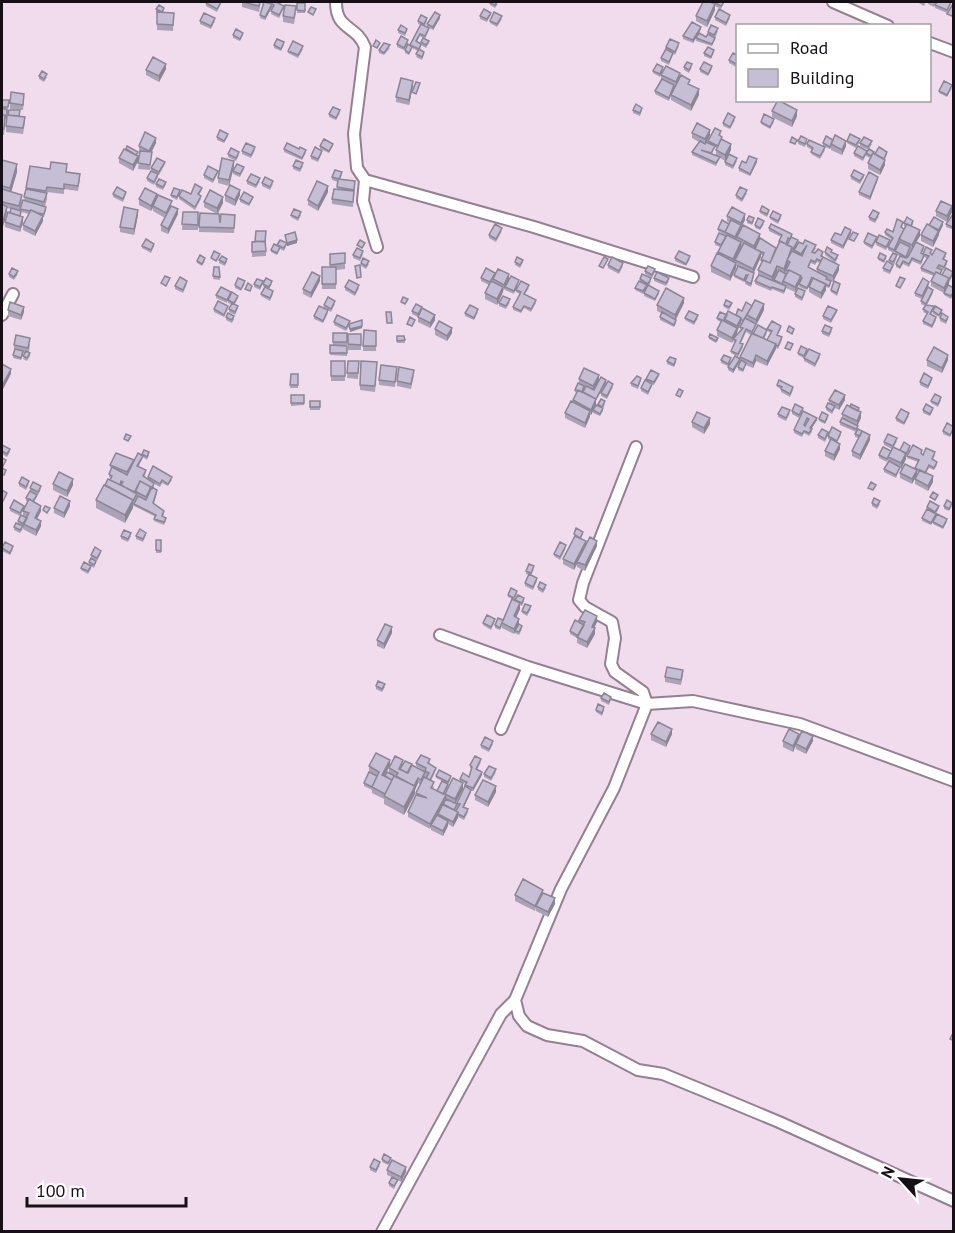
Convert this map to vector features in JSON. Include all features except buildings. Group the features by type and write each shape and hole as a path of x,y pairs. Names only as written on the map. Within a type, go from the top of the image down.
{"street":[{"path":"336,2 336,13 339,20 361,36 365,46 354,134 357,168 365,180 363,201 377,247"},
{"path":"833,2 883,24"},
{"path":"931,43 954,52"},
{"path":"365,180 534,227 693,277"},
{"path":"2,315 13,294"},
{"path":"382,1232 498,1021 514,1000 561,889 614,788 647,704 643,692 615,672 611,664 615,638 612,622 585,607 579,600 583,583 636,447"},
{"path":"440,635 528,667 647,704 693,701 800,724 954,781"},
{"path":"501,729 528,667"},
{"path":"514,1000 519,1016 527,1026 547,1035 583,1041 638,1070 663,1074 719,1097 954,1201"}]}
